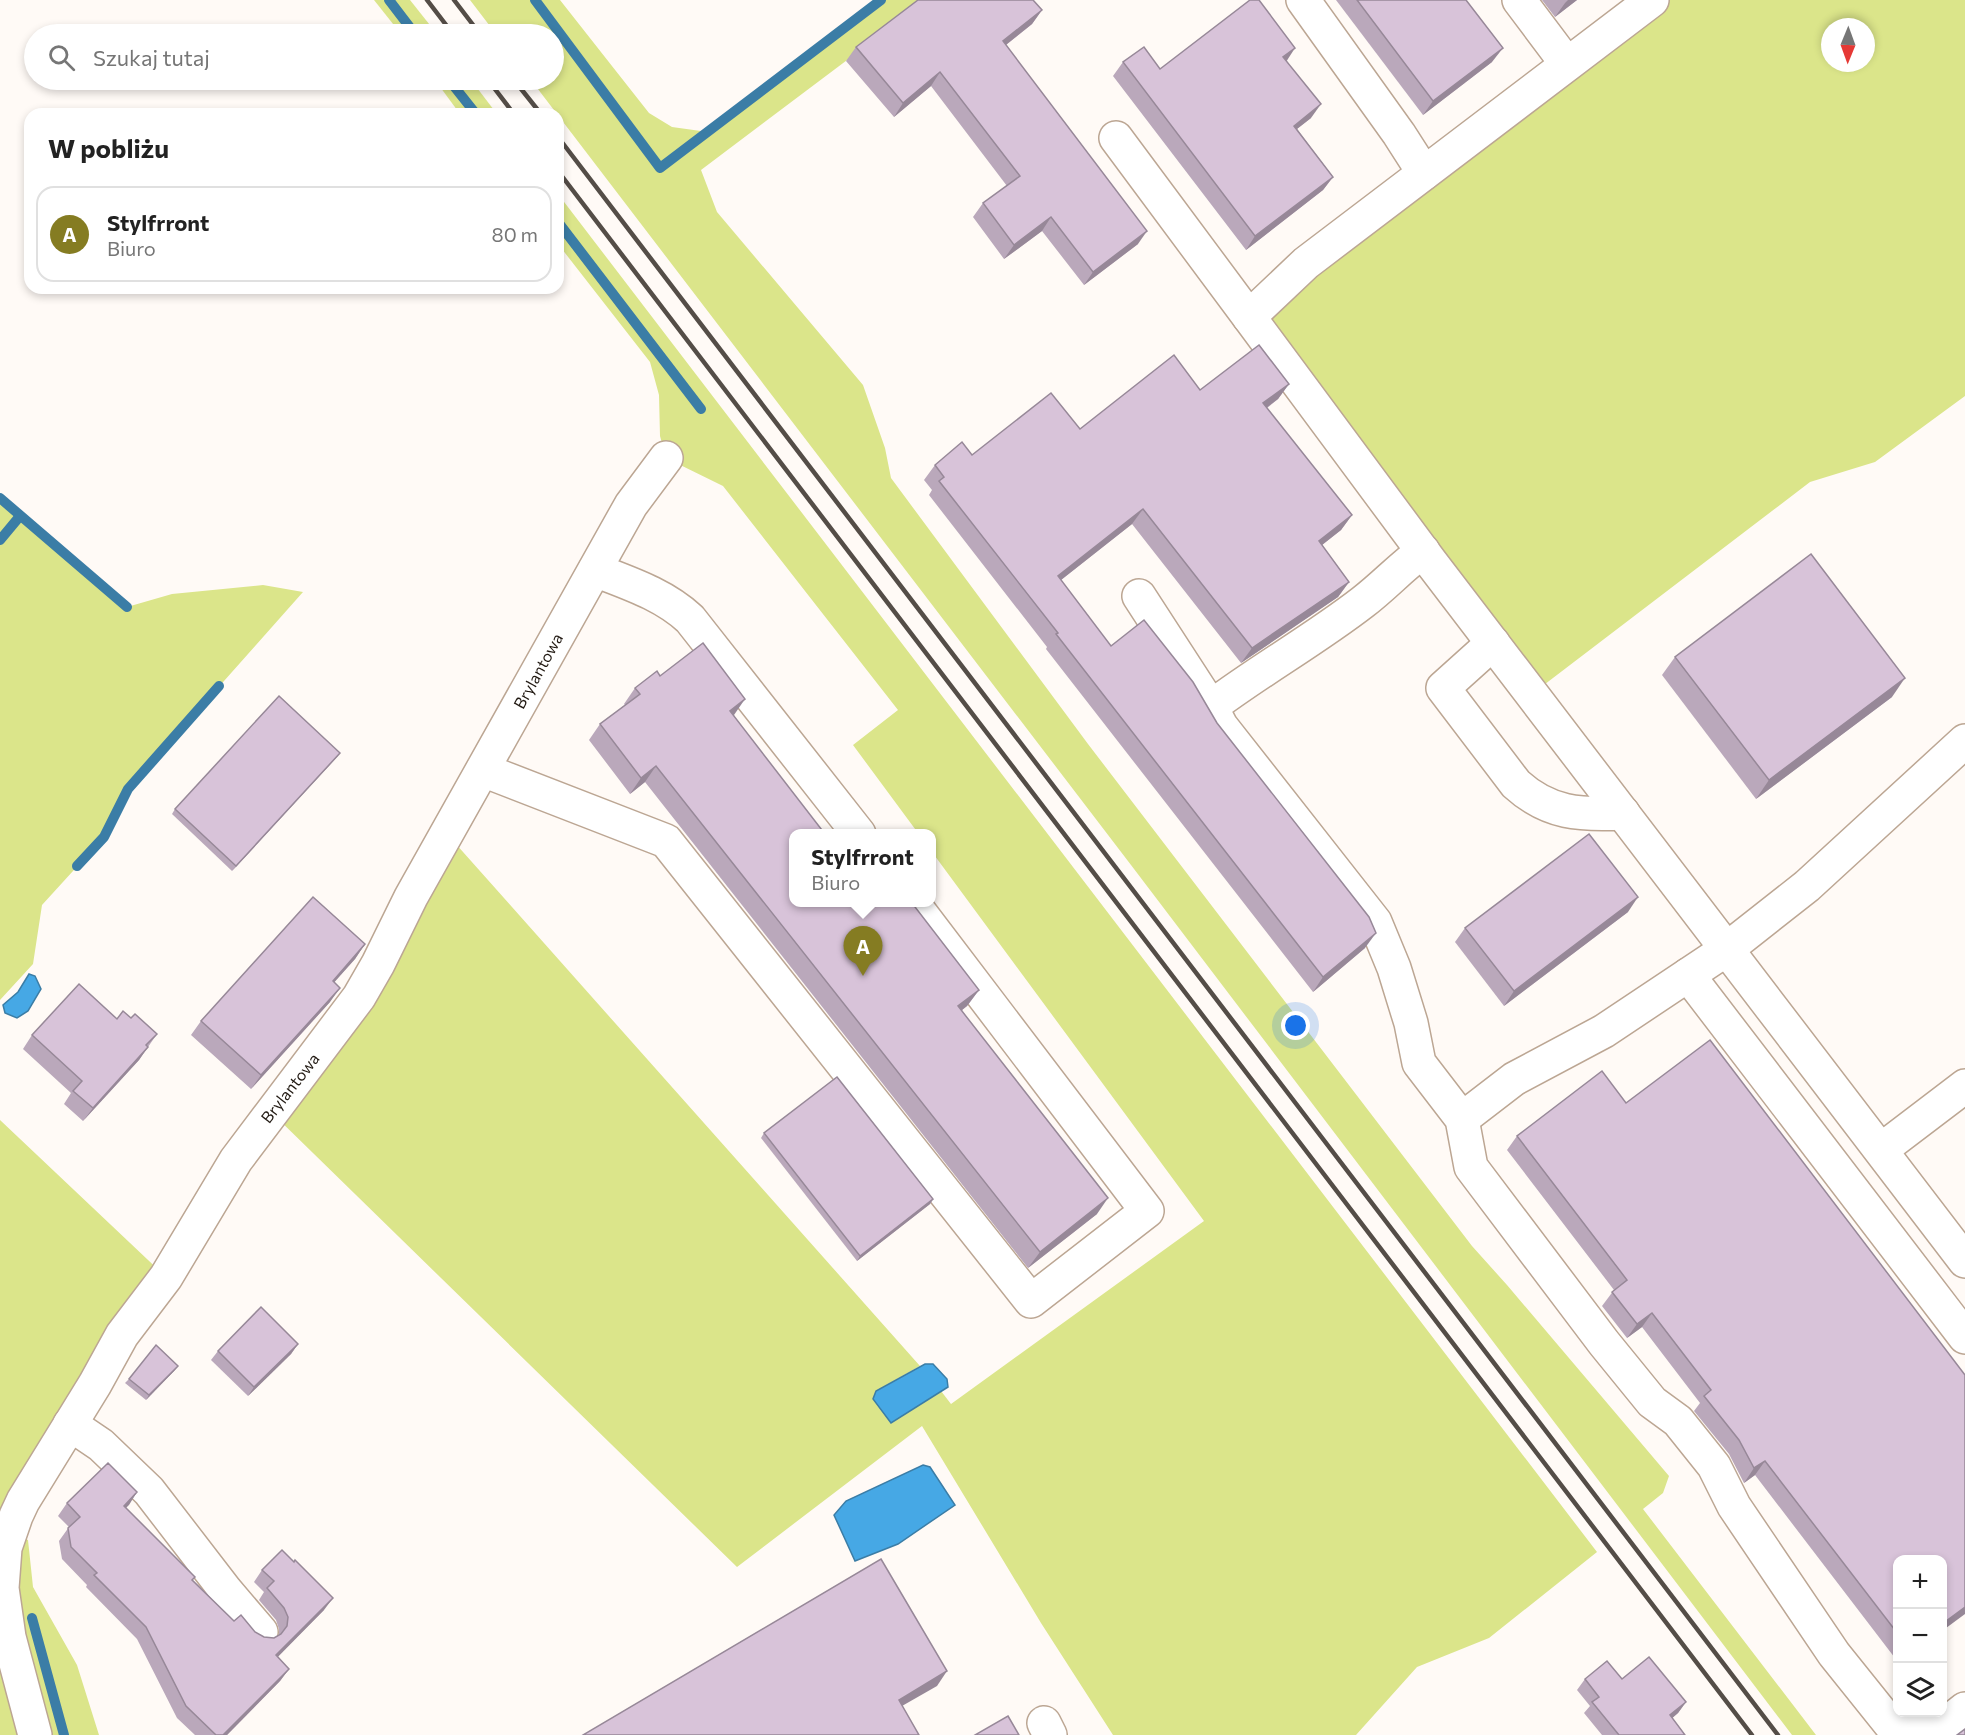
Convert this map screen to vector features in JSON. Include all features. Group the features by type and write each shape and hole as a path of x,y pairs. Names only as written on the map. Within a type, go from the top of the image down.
{"street":[{"path":"1303,0 1399,134 1424,173"},
{"path":"1519,0 1568,64"},
{"path":"1249,317 1306,263 1652,0"},
{"path":"1116,138 1423,551 1965,1261"},
{"name":"Brylantowa","path":"35,1735 7,1626 2,1588 5,1548 19,1509 122,1335 166,1277 236,1161 359,997 411,897 631,505 666,458"},
{"path":"1211,707 1243,682 1309,641 1363,602 1406,563 1423,551"},
{"path":"594,570 668,601 690,619 855,829"},
{"path":"1139,596 1221,726 1375,922 1411,1023 1419,1063 1462,1119 1471,1167 1604,1343 1652,1402 1678,1421 1714,1466 1734,1506 1834,1654 1899,1735 1946,1724 1965,1709"},
{"path":"1493,643 1443,688 1516,784 1530,797 1568,812 1587,815 1623,813"},
{"path":"1462,1119 1514,1079 1604,1031 1727,949 1807,886 1965,741"},
{"path":"483,770 666,841 1031,1301 1147,1211 915,907"},
{"path":"1688,975 1965,1336"},
{"path":"1881,1150 1965,1086"},
{"path":"70,1424 101,1445 149,1491 226,1591 261,1632"}],"green space":[{"path":"374,0 410,0 429,24 393,24"},
{"path":"470,0 560,0 649,113 672,127 708,132 881,0 927,0 701,170 717,212 863,385 885,448 891,478 1088,744 1472,1246 1669,1476 1663,1493 1643,1509 1816,1735 1792,1735 564,123 564,108 552,108 539,90 564,90 564,24 488,24"},
{"path":"1652,0 1965,0 1965,396 1875,462 1810,482 1532,694 1249,317"},
{"path":"442,90 479,90 492,108 456,108"},
{"path":"564,202 1597,1552 1489,1638 1417,1667 1356,1735 1113,1735 1041,1623 922,1426 737,1567 271,1112 447,834 920,1366 876,1391 890,1422 941,1391 951,1404 1204,1221 936,857 936,829 915,829 853,745 898,710 723,486 666,458 660,436 659,395 650,362 564,252"},
{"path":"0,498 127,607 172,594 263,585 303,592 128,789 104,837 42,905 33,964 0,1000"},
{"path":"0,1120 166,1277 10,1531 28,1540 33,1587 77,1665 99,1735 0,1735"}],"water":[{"path":"29,974 35,976 41,989 28,1011 17,1018 5,1013 3,1005 18,992"},
{"path":"925,1364 933,1364 947,1379 948,1387 891,1423 873,1399 876,1391"},
{"path":"923,1465 930,1467 955,1505 898,1544 855,1561 834,1515 846,1501"}],"building":[{"path":"918,0 1033,0 1042,10 1003,41 1147,231 1093,272 1051,217 1014,245 983,203 1020,176 940,72 903,103 856,47"},
{"path":"1250,0 1259,0 1295,48 1283,57 1321,104 1294,126 1333,177 1255,236 1123,62 1144,47 1160,69"},
{"path":"1357,0 1466,0 1503,48 1433,101"},
{"path":"1259,345 1289,384 1263,403 1352,515 1319,541 1349,582 1252,648 1143,509 1058,576 1111,646 1144,620 1193,682 1217,723 1369,917 1376,933 1323,977 939,481 944,477 935,465 962,442 972,455 1051,393 1080,429 1174,355 1200,390"},
{"path":"1811,554 1905,678 1769,780 1675,657"},
{"path":"703,643 745,699 730,711 821,829 789,829 789,907 915,907 979,990 958,1006 1108,1198 1040,1252 656,766 641,778 600,724 640,694 635,688 657,671 660,676"},
{"path":"279,696 340,753 236,866 175,809"},
{"path":"1589,834 1638,897 1514,991 1465,928"},
{"path":"313,897 365,944 333,981 340,988 261,1075 201,1021"},
{"path":"79,984 117,1019 123,1011 131,1018 135,1014 157,1034 93,1108 73,1091 82,1081 32,1035"},
{"path":"1710,1040 1965,1375 1965,1607 1947,1620 1947,1555 1893,1555 1893,1627 1765,1461 1754,1468 1739,1440 1704,1396 1711,1390 1652,1313 1637,1324 1612,1292 1627,1280 1517,1136 1602,1071 1626,1103"},
{"path":"837,1077 933,1199 860,1256 764,1133"},
{"path":"261,1307 298,1344 254,1387 218,1351"},
{"path":"156,1345 178,1366 149,1395 129,1379"},
{"path":"108,1463 137,1492 124,1506 195,1577 192,1580 234,1621 241,1615 255,1632 264,1637 274,1638 281,1634 287,1626 288,1617 284,1608 267,1588 274,1581 262,1570 282,1550 333,1598 276,1655 289,1669 223,1735 216,1735 186,1706 146,1627 94,1575 97,1573 71,1547 68,1528 80,1517 67,1503"},
{"path":"881,1559 947,1671 899,1700 919,1735 583,1735"},
{"path":"1649,1657 1686,1702 1670,1715 1685,1735 1619,1735 1592,1702 1599,1697 1585,1679 1607,1661 1622,1679"},
{"path":"1008,1716 1019,1735 975,1735"},
{"path":"1965,1729 1965,1735 1957,1735"}],"waterway":[{"path":"389,0 407,24"},
{"path":"535,0 553,24"},
{"path":"564,39 660,168 881,0"},
{"path":"457,90 471,108"},
{"path":"564,230 701,409"},
{"path":"0,498 127,607"},
{"path":"0,540 20,516"},
{"path":"77,866 104,837 128,789 219,686"},
{"path":"32,1618 64,1735"}],"railway":[{"path":"427,0 445,24"},
{"path":"454,0 472,24"},
{"path":"496,90 509,108"},
{"path":"522,90 536,108"},
{"path":"564,145 1778,1735"},
{"path":"564,179 1752,1735"}],"place":[{"name":"Stylfrront","path":"863,976"}]}
